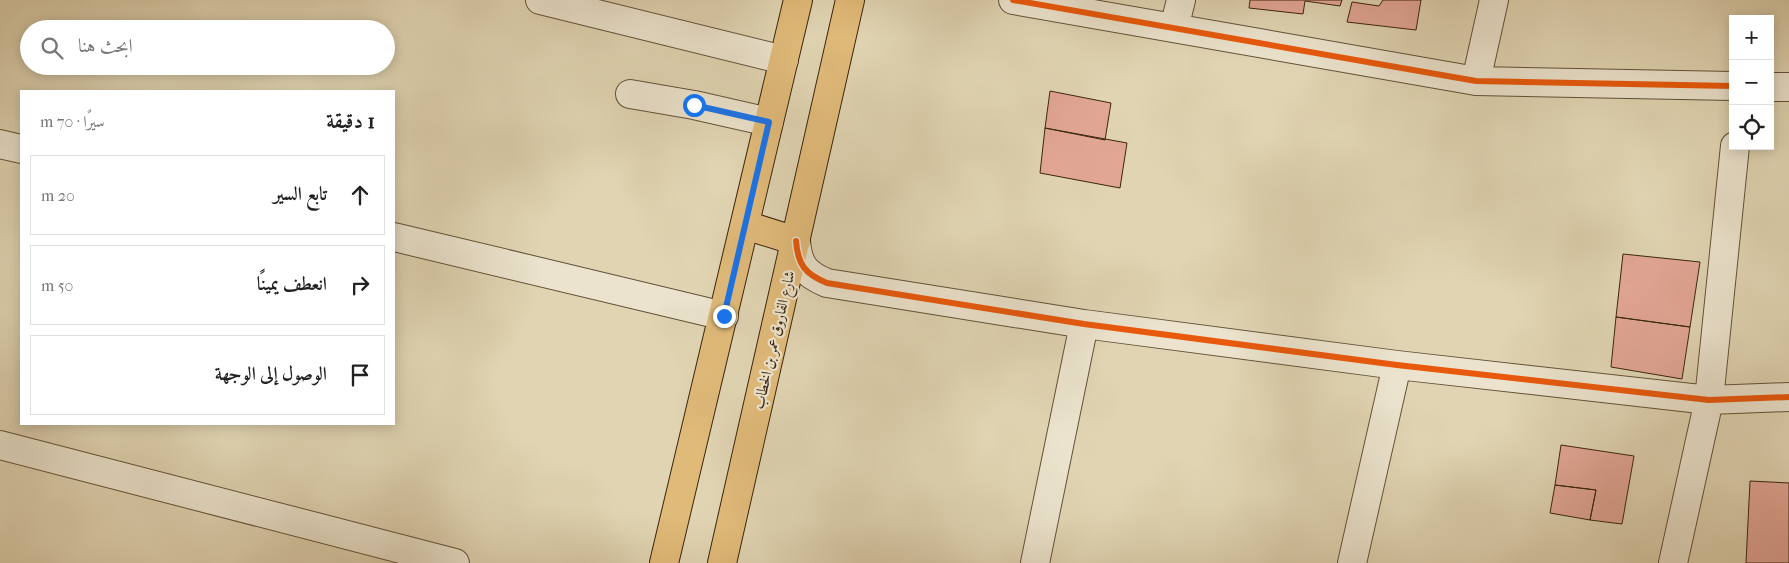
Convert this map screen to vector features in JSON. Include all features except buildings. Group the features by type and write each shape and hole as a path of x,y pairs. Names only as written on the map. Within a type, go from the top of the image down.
{"main road":[{"path":"664,563 798,0"},
{"name":"شارع الفاروق عمر بن الخطاب","path":"722,563 850,0"},
{"path":"745,225 796,241"}],"street":[{"path":"540,0 784,60"},
{"path":"1013,0 1476,81 1729,86"},
{"path":"1174,28 1181,0"},
{"path":"1476,81 1494,0"},
{"path":"1774,87 1789,87"},
{"path":"630,94 694,105 769,122"},
{"path":"0,144 20,149"},
{"path":"1673,563 1709,400 1735,150"},
{"path":"395,237 724,316"},
{"path":"796,241 798,255 804,268 814,277 827,283 1084,324 1396,365 1709,400 1789,397"},
{"path":"1035,563 1084,324"},
{"path":"1352,563 1396,365"},
{"path":"0,445 455,563"}],"cycle path":[{"path":"1013,0 1476,81 1729,86"},
{"path":"796,241 804,268 813,276 827,283 1084,324 1397,365 1709,400 1789,397"}],"route":[{"path":"694,105 769,122 724,316"}]}
